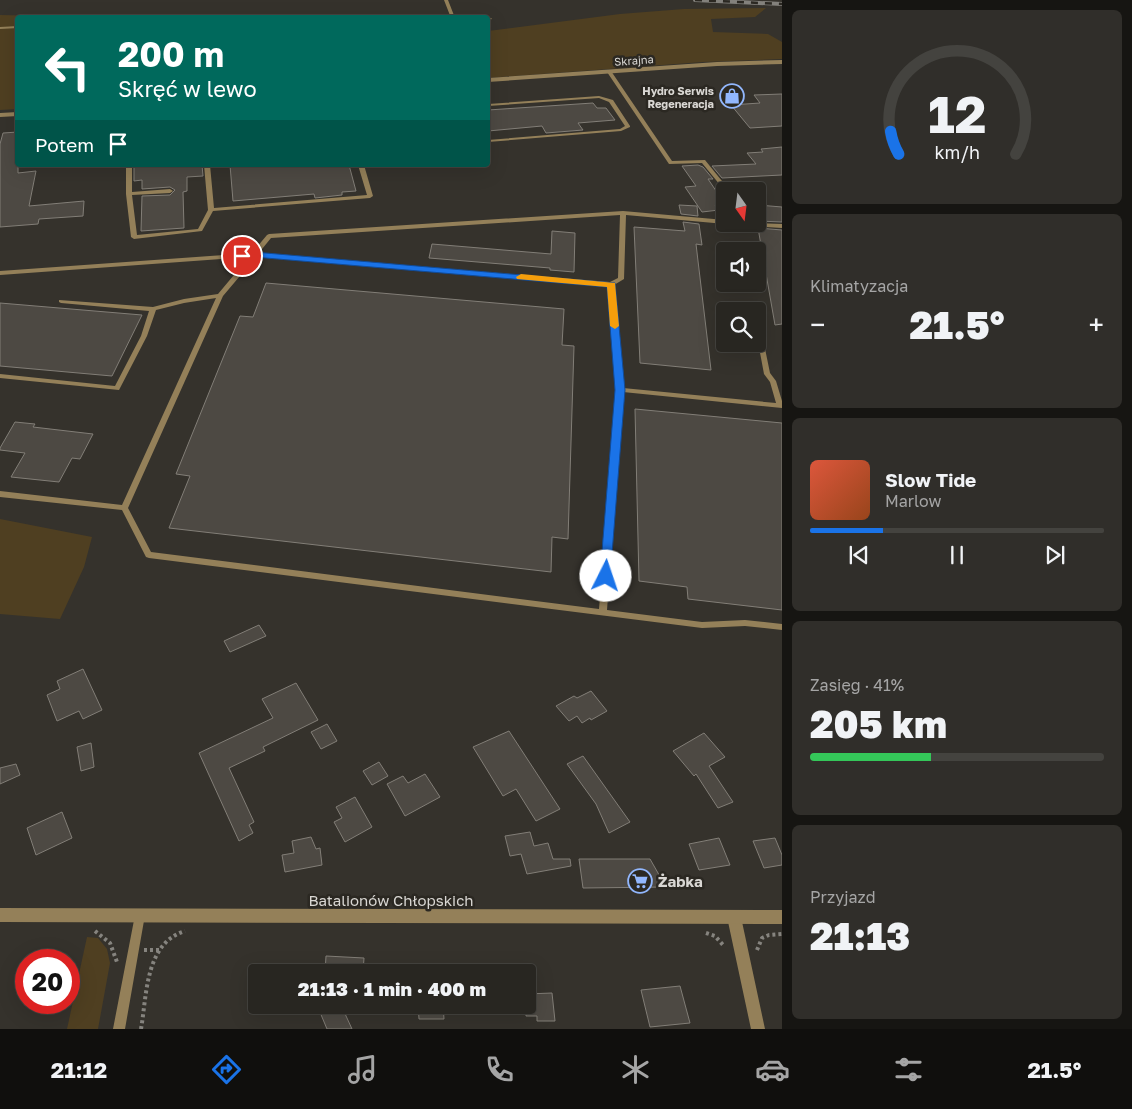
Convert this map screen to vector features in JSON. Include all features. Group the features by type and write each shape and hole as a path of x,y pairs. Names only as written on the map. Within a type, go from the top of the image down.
{"street":[{"name":"Skrajna","path":"490,80 717,64 782,62"},
{"path":"0,115 15,114"},
{"name":"Batalionów Chłopskich","path":"0,915 782,918"},
{"path":"734,918 758,1029"}],"lane":[{"path":"446,0 452,15"},
{"path":"0,28 15,27"},
{"path":"609,72 671,163 703,161 720,182"},
{"path":"490,105 599,97 611,101 628,126 621,130 490,141"},
{"path":"129,167 129,194 134,237 200,230 211,210 207,167"},
{"path":"211,210 370,196 362,167"},
{"path":"129,194 170,191"},
{"path":"124,508 220,296 269,236 623,213 716,221"},
{"path":"0,273 254,255 611,284 621,279 623,213"},
{"path":"766,225 782,226"},
{"path":"603,613 620,390 611,284"},
{"path":"61,301 152,309 220,296"},
{"path":"0,376 117,388 144,336 152,309"},
{"path":"620,390 781,406 773,381 768,374 763,352"},
{"path":"0,494 124,508"},
{"path":"124,508 149,555 702,625 745,623 782,628"},
{"path":"119,1029 140,915"}],"path":[{"path":"90,930 108,938 116,954 117,967"},
{"path":"142,1029 153,966 159,950 180,932 192,931"},
{"path":"696,932 715,936 726,949"},
{"path":"758,956 757,947 761,938 767,935 782,934"}],"shaded area":[{"path":"766,8 755,17 711,19 713,32 768,34 782,42 782,59 703,62 490,78 490,31 620,14 684,9"},
{"path":"0,15 15,15 15,109 0,110"},
{"path":"0,519 92,537 84,567 60,619 0,614"},
{"path":"87,937 98,938 107,949 110,963 98,1029 67,1029 70,1014 80,1014 80,969"}],"building":[{"path":"782,94 782,126 750,128 731,105 760,103 754,95"},
{"path":"593,103 597,108 606,108 615,120 578,123 583,130 546,133 542,126 490,131 490,110"},
{"path":"15,132 15,167 18,167 18,173 36,171 29,206 84,201 83,216 39,219 38,224 0,227 0,144 3,133"},
{"path":"782,147 782,175 722,178 712,166 756,164 747,153 763,152 761,149"},
{"path":"698,165 703,167 713,179 708,179 716,191 716,210 702,212 685,187 696,186 682,166"},
{"path":"134,167 202,167 203,176 187,177 187,191 183,192 184,228 141,231 142,196 170,195 175,190 170,187 142,189 142,180 134,181"},
{"path":"230,167 350,167 356,191 342,192 342,195 315,198 314,194 233,201"},
{"path":"679,205 697,206 698,216 681,214"},
{"path":"766,206 782,207 782,222 766,221"},
{"path":"683,222 699,224 702,245 696,244 711,370 640,363 634,227 685,231"},
{"path":"766,229 782,230 782,324 775,325 766,274 766,242 760,242 759,232 766,232"},
{"path":"552,231 575,233 574,272 550,270 550,268 429,258 432,244 551,254"},
{"path":"266,283 564,309 562,345 574,346 568,539 552,537 551,572 169,528 190,476 176,474 240,316 253,317"},
{"path":"0,303 142,315 112,376 0,366"},
{"path":"635,409 782,423 782,610 688,599 687,587 639,581"},
{"path":"15,422 35,424 33,427 93,434 80,459 72,458 59,482 11,477 25,453 0,450 0,448"},
{"path":"259,625 266,636 230,652 224,641"},
{"path":"83,669 102,710 83,719 79,711 57,721 47,695 60,689 57,681"},
{"path":"296,683 318,720 263,747 265,751 229,768 254,822 249,825 253,833 239,841 199,753 273,718 262,699"},
{"path":"591,691 607,711 591,720 590,718 582,723 577,716 569,721 556,706 574,696 577,698"},
{"path":"327,724 337,741 321,749 311,732"},
{"path":"509,731 560,809 536,821 516,789 503,796 473,747"},
{"path":"704,733 725,757 709,766 733,802 718,808 696,774 694,776 673,751"},
{"path":"91,743 94,767 81,771 77,747"},
{"path":"583,756 630,822 609,833 596,804 567,764"},
{"path":"379,762 388,776 372,785 363,771"},
{"path":"16,764 20,775 0,784 0,768"},
{"path":"425,774 440,797 405,816 387,784 403,776 408,783"},
{"path":"355,797 372,827 345,842 334,822 342,818 336,807"},
{"path":"62,812 72,838 36,855 27,828"},
{"path":"530,832 534,846 548,843 553,859 570,859 571,866 527,874 521,854 510,856 505,836"},
{"path":"311,837 316,849 320,848 322,865 285,872 282,855 294,853 292,841"},
{"path":"719,838 730,865 699,870 689,844"},
{"path":"775,838 782,855 782,865 764,868 753,841"},
{"path":"579,859 650,859 666,887 583,888"},
{"path":"326,956 364,958 364,964 326,964"},
{"path":"680,986 690,1023 650,1027 641,990"},
{"path":"552,993 555,1021 537,1021 537,1016 526,1016 526,1014 536,1014 536,994"},
{"path":"321,1014 345,1014 352,1029 327,1029"},
{"path":"419,1014 444,1014 444,1019 419,1019"}],"railway":[{"path":"695,0 782,4"}],"slow traffic":[{"path":"521,277 611,284 615,326"}],"place":[{"name":"Hydro Serwis Regeneracja","path":"732,96"},
{"name":"Żabka","path":"640,881"}],"route":[{"path":"242,256 254,255 611,284 620,390 606,576"}]}
